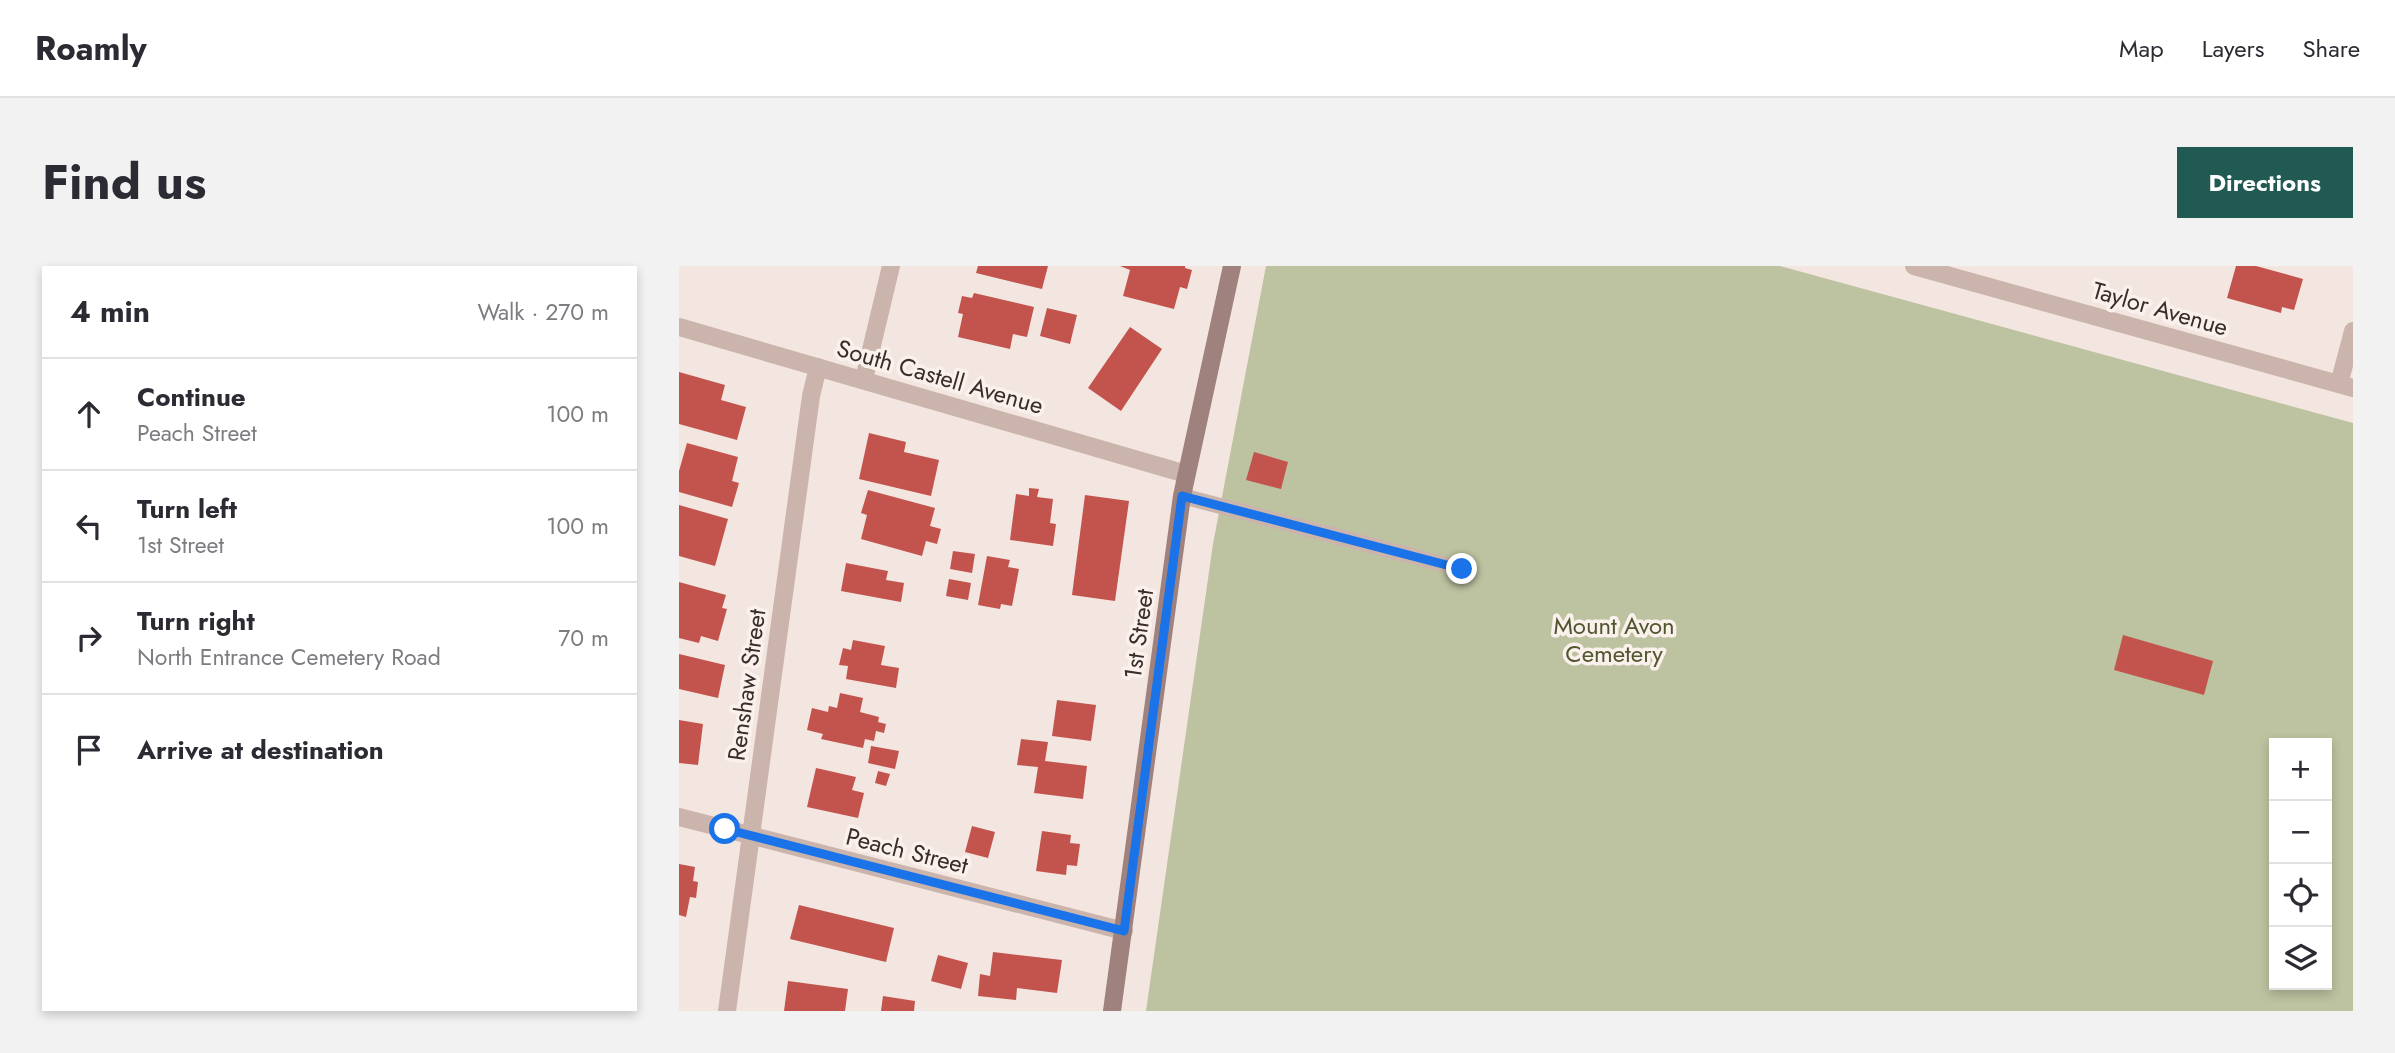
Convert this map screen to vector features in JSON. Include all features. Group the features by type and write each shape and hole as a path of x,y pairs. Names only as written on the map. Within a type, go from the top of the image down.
{"street":[{"path":"864,379 891,266"},
{"name":"1st Street","path":"1112,1011 1182,496 1232,266"},
{"name":"Taylor Avenue","path":"1918,267 2346,386"},
{"name":"South Castell Avenue","path":"679,327 1186,474"},
{"path":"2346,386 2353,331"},
{"name":"Renshaw Street","path":"727,1011 811,396 818,367"},
{"name":"Peach Street","path":"679,817 1124,931"}],"lane":[{"path":"1182,496 1462,569"}],"green space":[{"name":"Mount Avon Cemetery","path":"1266,266 1780,266 2353,423 2353,1011 1146,1011 1213,544"}],"building":[{"path":"978,266 1048,266 1042,289 976,273"},
{"path":"1120,266 1185,266 1192,270 1187,289 1180,287 1174,309 1123,296 1130,270"},
{"path":"2236,266 2256,266 2303,279 2294,310 2282,307 2281,313 2227,298"},
{"path":"974,293 1034,307 1027,337 1013,334 1010,349 958,337 963,314 958,313 962,296 972,298"},
{"path":"1047,308 1077,315 1070,344 1040,336"},
{"path":"1130,327 1162,349 1121,411 1088,388"},
{"path":"679,372 725,385 721,400 746,407 737,440 679,424"},
{"path":"869,433 906,442 904,452 939,460 931,496 859,479"},
{"path":"687,443 738,457 732,481 739,483 732,507 679,492 679,471"},
{"path":"1254,452 1288,462 1281,489 1246,480"},
{"path":"1029,488 1039,489 1037,497 1053,499 1050,523 1056,524 1053,546 1010,540 1016,494 1029,496"},
{"path":"868,490 935,508 930,526 941,529 937,544 926,541 922,556 861,539 867,515 861,513"},
{"path":"1085,495 1129,501 1115,601 1072,595"},
{"path":"679,505 728,519 715,566 679,556"},
{"path":"953,551 975,554 972,573 950,569"},
{"path":"987,556 1010,560 1008,567 1019,569 1012,606 1001,604 1000,609 978,605"},
{"path":"846,563 888,571 886,580 904,583 901,602 841,591"},
{"path":"949,579 971,583 968,600 946,596"},
{"path":"679,582 726,595 722,608 727,609 718,641 701,636 699,643 679,638"},
{"path":"2123,635 2213,661 2204,695 2114,670"},
{"path":"853,640 885,646 881,665 899,668 896,688 846,679 848,666 839,665 843,648 851,650"},
{"path":"679,654 725,665 718,698 679,689"},
{"path":"840,693 863,698 860,712 879,717 878,722 886,724 884,733 876,731 874,741 865,739 863,748 821,739 823,734 807,730 812,708 828,712 829,706 837,708"},
{"path":"1057,700 1096,705 1091,741 1052,736"},
{"path":"679,720 703,724 698,765 679,763"},
{"path":"1021,739 1048,742 1045,761 1087,766 1083,799 1034,793 1038,767 1017,765"},
{"path":"871,746 899,751 895,769 868,763"},
{"path":"816,768 856,777 852,790 864,793 858,818 807,807"},
{"path":"878,771 890,774 886,786 875,783"},
{"path":"972,826 995,832 988,858 965,852"},
{"path":"1042,831 1071,835 1070,843 1080,844 1077,866 1067,865 1066,875 1036,871"},
{"path":"679,864 695,867 693,881 698,882 696,898 690,897 686,917 679,915"},
{"path":"799,905 894,928 886,962 790,939"},
{"path":"993,952 1062,960 1057,993 1017,988 1016,1000 978,996 980,974 990,976"},
{"path":"938,955 968,963 961,989 931,981"},
{"path":"788,981 848,989 845,1011 784,1011"},
{"path":"883,996 915,1001 914,1011 881,1011"}],"route":[{"path":"725,829 1124,931 1182,496 1462,569"}]}
